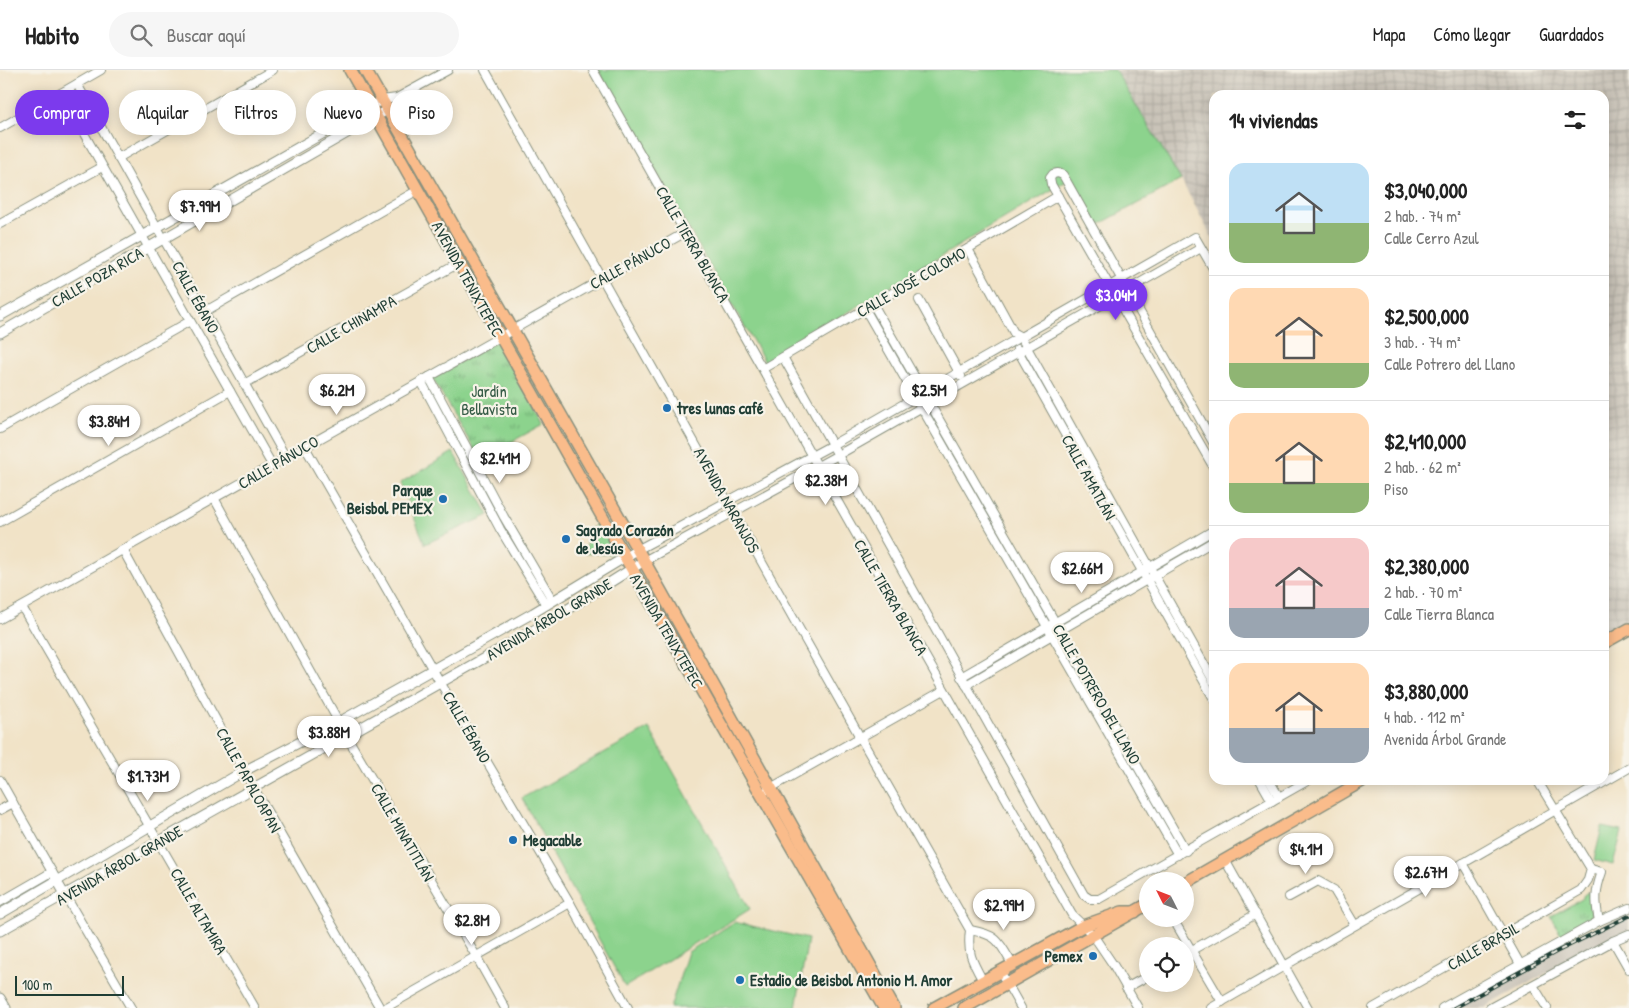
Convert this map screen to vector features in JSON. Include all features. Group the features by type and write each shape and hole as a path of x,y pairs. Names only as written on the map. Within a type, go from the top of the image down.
{"main road":[{"name":"AVENIDA TENIXTEPEC","path":"350,70 361,90"},
{"name":"AVENIDA TENIXTEPEC","path":"365,70 706,672 765,791"},
{"name":"AVENIDA TENIXTEPEC","path":"380,124 694,678 765,791 829,902 894,1008"},
{"path":"1609,640 1629,629"},
{"path":"694,678 706,672"},
{"path":"1194,877 1355,785"},
{"name":"AVENIDA TENIXTEPEC","path":"829,902 884,1008"},
{"path":"964,1008 1139,910"},
{"path":"934,1008 1082,926 1122,912 1135,912"}],"street":[{"path":"66,90 101,70"},
{"path":"118,158 273,70"},
{"name":"CALLE POZA RICA","path":"380,108 448,70"},
{"name":"AVENIDA NARANJOS","path":"485,70 970,930 969,950 971,960 983,981"},
{"name":"CALLE TIERRA BLANCA","path":"593,70 764,368 811,456 1072,915 1093,935 1114,966 1138,1008"},
{"name":"CALLE ÉBANO","path":"77,84 286,458"},
{"path":"0,128 15,119"},
{"name":"CALLE ÉBANO","path":"84,135 272,466"},
{"name":"CALLE POZA RICA","path":"0,316 157,227 330,135"},
{"name":"CALLE POZA RICA","path":"0,333 148,248 335,135"},
{"path":"0,224 102,167"},
{"path":"1209,435 1063,175 1053,174 1050,178 1051,184 1209,459"},
{"path":"204,312 418,190"},
{"name":"CALLE JOSÉ COLOMO","path":"764,368 1058,196"},
{"name":"CALLE PÁNUCO","path":"0,619 686,232"},
{"path":"1086,245 1098,238"},
{"name":"AVENIDA ÁRBOL GRANDE","path":"0,914 244,771 339,722 433,670 550,603 637,550 832,445 1016,337 1195,238 1202,248 817,466 644,561 541,626 0,931"},
{"path":"1202,248 1209,261"},
{"name":"CALLE AMATLÁN","path":"968,249 1016,337 1026,347 1145,570"},
{"path":"1095,261 1107,254"},
{"name":"CALLE CHINAMPA","path":"244,384 458,263"},
{"path":"918,300 965,382"},
{"name":"CALLE POTRERO DEL LLANO","path":"873,304 1186,851"},
{"name":"CALLE POTRERO DEL LLANO","path":"865,309 1178,855"},
{"path":"0,429 190,322"},
{"name":"CALLE AMATLÁN","path":"1016,337 1018,352 1145,570 1209,674"},
{"path":"891,355 900,350"},
{"path":"783,357 1084,894 1090,900 1098,899 1186,851 1300,785"},
{"path":"429,376 550,603"},
{"path":"421,382 500,528 550,603"},
{"path":"0,522 230,391"},
{"path":"1180,409 1190,402"},
{"name":"CALLE ÉBANO","path":"305,447 570,903 628,1008"},
{"name":"CALLE MINATITLÁN","path":"214,498 346,735 505,1008"},
{"path":"961,676 1209,533"},
{"path":"966,685 1209,544"},
{"name":"CALLE PAPALOAPAN","path":"123,550 253,788 380,1008"},
{"name":"CALLE AMATLÁN","path":"1150,578 1209,689"},
{"name":"CALLE ALTAMIRA","path":"22,607 255,1008"},
{"path":"765,791 944,690"},
{"path":"1609,779 1629,768"},
{"path":"0,780 131,1008"},
{"path":"1264,785 1275,799"},
{"path":"1271,785 1275,799"},
{"path":"1540,785 1590,869 1602,872 1596,888 1596,905 1600,921"},
{"path":"1211,1008 1599,785"},
{"path":"0,810 13,802"},
{"path":"1225,860 1308,1008"},
{"path":"1463,863 1520,964"},
{"name":"CALLE BRASIL","path":"1373,1008 1581,890 1588,880 1590,869"},
{"path":"0,902 52,872"},
{"path":"1289,897 1318,881 1334,890 1355,926"},
{"path":"385,1008 570,903"},
{"path":"1442,1008 1600,921 1629,908"},
{"path":"1194,949 1256,914"},
{"path":"970,930 988,934 996,939 1012,964"},
{"path":"1490,1008 1629,934"},
{"path":"1613,941 1629,969"},
{"path":"1194,961 1222,1002"},
{"path":"1000,971 1021,1008"},
{"path":"1126,988 1139,981"},
{"path":"1533,984 1547,1008"},
{"path":"0,998 6,1008"}],"shaded area":[{"path":"1115,70 1629,70 1629,619 1609,630 1609,90 1209,90 1209,232 1181,180"},
{"path":"1629,914 1629,931 1608,940 1484,1008 1451,1008 1601,925"}],"green space":[{"path":"598,70 1115,70 1181,180 1098,225 1070,179 765,362"},
{"name":"Jardín Bellavista","path":"498,340 544,424 480,459 432,378"},
{"name":"Parque Beisbol PEMEX","path":"453,452 489,515 425,544 400,483"},
{"path":"599,523 618,555 585,553 588,531"},
{"path":"649,728 750,909 625,987 522,798"},
{"path":"1602,827 1622,831 1613,865 1594,860"},
{"path":"1587,892 1590,894 1592,920 1562,937 1551,916 1582,899"},
{"name":"Estadio de Beisbol Antonio M. Amor","path":"734,922 808,939 796,1008 670,1008 688,952"}],"railway":[{"path":"1454,1008 1556,952 1629,916"}],"place":[{"name":"tres lunas café","path":"667,408"},
{"name":"Parque Beisbol PEMEX","path":"443,499"},
{"name":"Sagrado Corazón de Jesús","path":"566,539"},
{"name":"Megacable","path":"513,840"},
{"name":"Pemex","path":"1093,956"},
{"name":"Estadio de Beisbol Antonio M. Amor","path":"740,980"}]}
